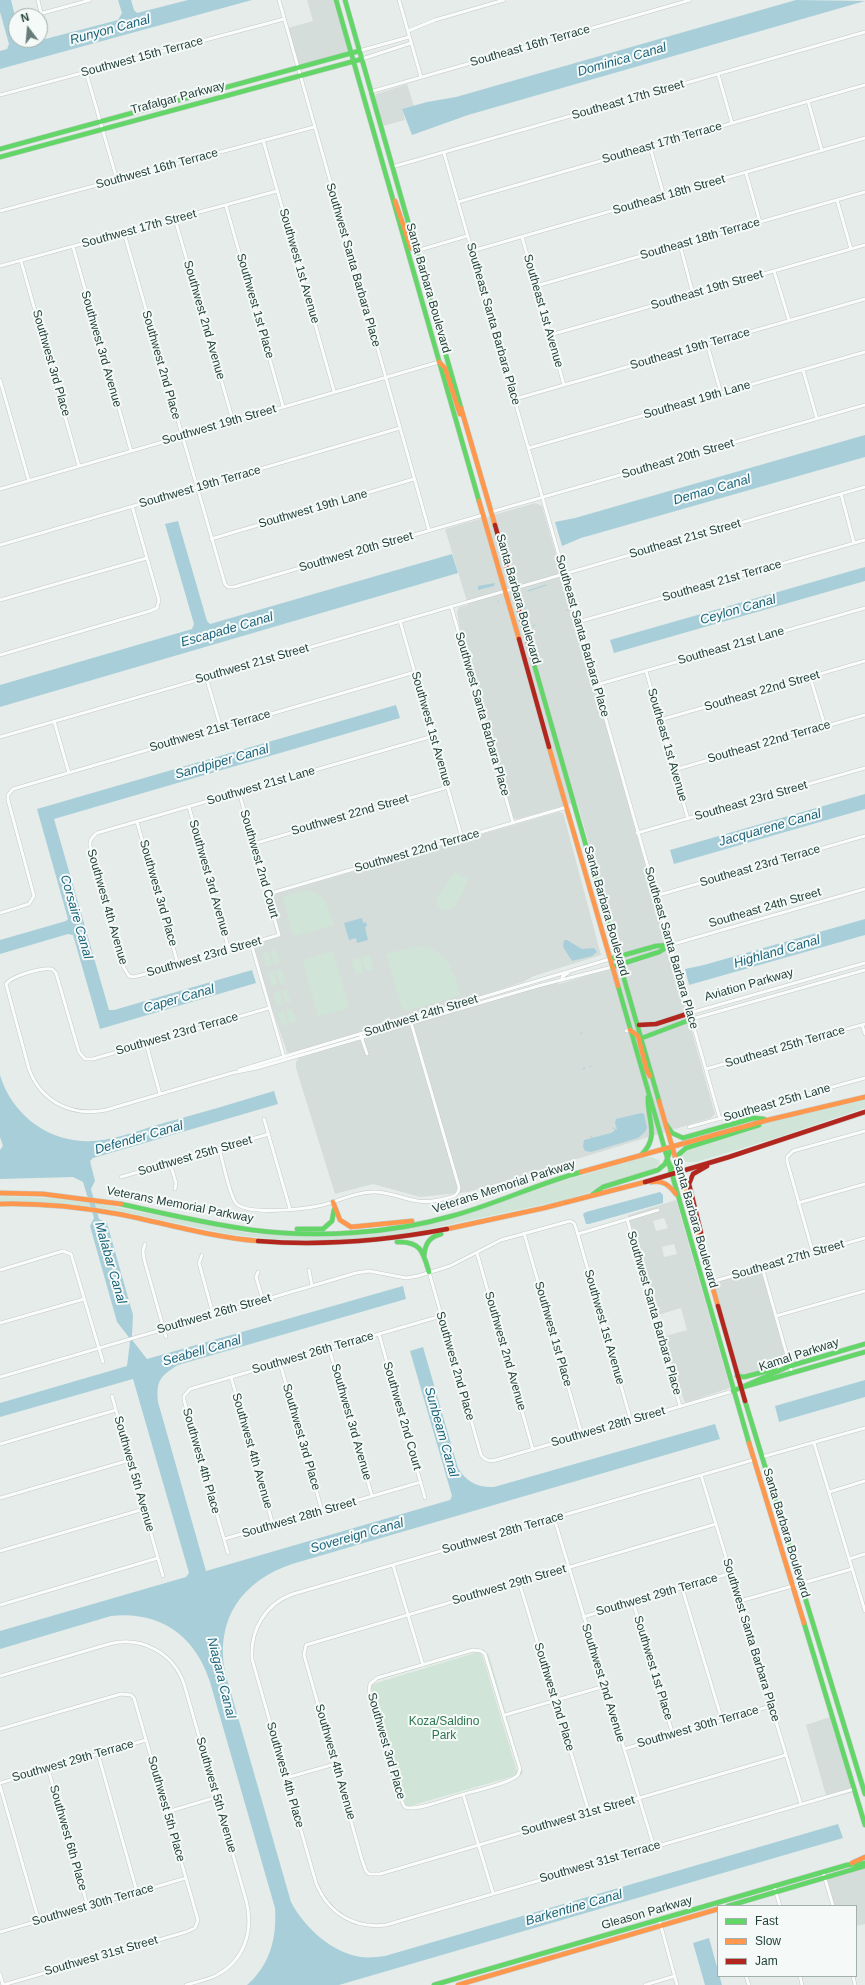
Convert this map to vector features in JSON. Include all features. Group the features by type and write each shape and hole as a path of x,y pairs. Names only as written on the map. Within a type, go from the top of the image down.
{"main road":[{"name":"Santa Barbara Boulevard","path":"336,0 567,807 612,967 628,1031 733,1391 865,1825"},
{"name":"Santa Barbara Boulevard","path":"345,0 463,418 639,1025 653,1080 741,1388 864,1786 865,1794"},
{"name":"Trafalgar Parkway","path":"0,149 298,69 359,51"},
{"name":"Trafalgar Parkway","path":"0,157 362,59"},
{"path":"391,195 400,210 411,248 416,251"},
{"path":"439,362 445,368 457,407 463,418"},
{"name":"Southeast 24th Street","path":"610,960 656,946 670,945"},
{"name":"Southeast 24th Street","path":"612,967 659,952 670,945"},
{"name":"Aviation Parkway","path":"639,1025 644,1027 690,1013"},
{"name":"Aviation Parkway","path":"642,1038 692,1019"},
{"path":"628,1031 638,1036 647,1071 653,1080"},
{"path":"640,1155 650,1146 653,1138 648,1115 648,1097"},
{"name":"Veterans Memorial Parkway","path":"0,1193 43,1194 106,1200 213,1224 282,1232 337,1233 400,1227 452,1216 570,1175 640,1155 768,1120 865,1097"},
{"name":"Veterans Memorial Parkway","path":"0,1204 53,1205 105,1211 197,1232 243,1240 278,1243 333,1244 383,1240 420,1235 577,1200 782,1140 865,1112"},
{"path":"666,1124 672,1133 683,1138 754,1118 768,1120"},
{"path":"670,1174 676,1158 686,1148 752,1128 768,1120"},
{"path":"702,1250 702,1234 689,1186 693,1174 701,1168 754,1153 782,1140"},
{"path":"587,1197 604,1187 655,1172 666,1161 672,1147"},
{"path":"577,1200 588,1200 656,1181 667,1184 676,1194"},
{"path":"333,1205 340,1222 353,1228 401,1223 438,1216 452,1216"},
{"path":"213,1224 233,1224 285,1229 323,1229 332,1221 333,1205"},
{"path":"424,1256 426,1243 437,1234 547,1211 558,1205"},
{"path":"333,1244 337,1247 346,1247 408,1241 416,1244 424,1256 429,1272"},
{"name":"Kamal Parkway","path":"741,1388 771,1373 790,1366 865,1344"},
{"name":"Kamal Parkway","path":"733,1391 865,1352"},
{"path":"738,1376 744,1377 790,1366"},
{"path":"847,1865 865,1857"},
{"name":"Gleason Parkway","path":"434,1985 847,1865 865,1863"},
{"path":"730,1905 865,1866"},
{"name":"Gleason Parkway","path":"458,1985 717,1909"}],"street":[{"path":"48,11 90,0"},
{"name":"Southwest Santa Barbara Place","path":"279,0 299,76 429,530"},
{"path":"399,0 421,77"},
{"path":"408,31 435,20 504,0"},
{"name":"Southeast 16th Terrace","path":"370,92 690,0"},
{"name":"Southwest 15th Terrace","path":"0,95 284,19"},
{"name":"Southeast 17th Street","path":"392,167 865,32"},
{"path":"359,51 409,37"},
{"path":"362,59 411,43"},
{"path":"86,72 117,180"},
{"path":"718,74 732,123"},
{"name":"Southeast 17th Terrace","path":"458,202 865,85"},
{"path":"808,101 822,151"},
{"name":"Southwest 16th Terrace","path":"0,212 314,127"},
{"name":"Southeast 18th Street","path":"472,251 865,138"},
{"name":"Southwest 1st Avenue","path":"263,140 334,392"},
{"path":"650,147 664,196"},
{"name":"Southeast Santa Barbara Place","path":"444,153 529,448 637,833 720,1119"},
{"path":"746,173 760,222"},
{"name":"Southwest 17th Street","path":"0,266 175,220 277,191"},
{"name":"Southeast 18th Terrace","path":"536,286 865,192"},
{"path":"837,200 851,249"},
{"name":"Southwest 1st Place","path":"226,206 283,406"},
{"name":"Southwest 2nd Avenue","path":"175,220 233,421"},
{"name":"Southwest 2nd Place","path":"124,233 223,580 228,586"},
{"path":"416,251 467,236"},
{"name":"Southeast 1st Avenue","path":"522,237 564,385"},
{"path":"680,245 693,294"},
{"name":"Southeast 19th Street","path":"550,335 865,245"},
{"name":"Southwest 3rd Avenue","path":"73,247 131,451"},
{"name":"Southwest 3rd Place","path":"21,261 80,466"},
{"path":"774,271 788,320"},
{"name":"Southeast 19th Terrace","path":"515,399 865,299"},
{"path":"707,344 721,393"},
{"name":"Southeast 19th Lane","path":"529,448 865,352"},
{"name":"Southwest 19th Street","path":"0,489 385,376 439,362"},
{"path":"803,370 817,419"},
{"path":"0,380 29,481"},
{"name":"Southeast 20th Street","path":"490,512 865,405"},
{"name":"Southwest 19th Terrace","path":"0,545 400,428"},
{"name":"Southwest 19th Lane","path":"211,539 414,479"},
{"name":"Southeast 21st Street","path":"505,590 865,487"},
{"path":"841,494 854,543"},
{"path":"0,655 157,608 159,600 132,506"},
{"name":"Southwest 20th Street","path":"228,586 234,587 483,514"},
{"name":"Southeast 21st Terrace","path":"578,622 865,540"},
{"path":"0,600 147,558"},
{"name":"Southwest 21st Street","path":"0,737 505,590"},
{"name":"Southwest Santa Barbara Place","path":"451,606 513,823"},
{"name":"Southeast 21st Lane","path":"596,685 865,608"},
{"name":"Southwest 1st Avenue","path":"400,621 462,838"},
{"name":"Southeast 22nd Street","path":"660,720 865,661"},
{"name":"Southeast 1st Avenue","path":"646,671 688,819"},
{"name":"Southwest 21st Terrace","path":"0,913 24,906 33,900 34,896 8,795 13,789 415,672"},
{"path":"206,677 220,728"},
{"path":"810,677 825,726"},
{"name":"Southeast 22nd Terrace","path":"674,770 865,714"},
{"path":"54,721 69,773"},
{"name":"Southwest 21st Lane","path":"90,838 97,833 433,736"},
{"name":"Southeast 23rd Street","path":"637,833 865,768"},
{"name":"Southwest 22nd Street","path":"253,844 448,786"},
{"name":"Southwest 2nd Court","path":"239,792 279,935"},
{"name":"Southwest 3rd Avenue","path":"189,807 229,950"},
{"name":"Southwest 22nd Terrace","path":"268,894 567,807"},
{"name":"Southwest 3rd Place","path":"138,822 178,964"},
{"name":"Southeast 23rd Terrace","path":"655,896 865,836"},
{"name":"Southwest 4th Avenue","path":"90,838 89,842 124,968 129,976"},
{"name":"Southeast 24th Street","path":"670,945 865,889"},
{"name":"Southwest 23rd Street","path":"129,976 142,975 279,935"},
{"path":"251,943 284,1058"},
{"name":"Southwest 24th Street","path":"361,1036 410,1019 610,960"},
{"name":"Aviation Parkway","path":"690,1013 865,963"},
{"path":"562,980 566,973 586,966"},
{"name":"Southwest 24th Street","path":"59,1105 73,1111 95,1112 232,1073 257,1068 284,1058 361,1036 612,967"},
{"name":"Southwest 23rd Terrace","path":"59,1105 42,1092 30,1074 6,984 13,978 44,969 52,969 58,977 79,1052 85,1059 93,1059 269,1008"},
{"name":"Aviation Parkway","path":"692,1019 865,970"},
{"path":"219,1148 234,1199 240,1207 252,1210 290,1209 333,1205 370,1192 386,1194 417,1202 429,1203 452,1197 458,1193 459,1188 410,1019"},
{"path":"864,1025 865,1034"},
{"name":"Southeast 25th Terrace","path":"706,1070 864,1025"},
{"path":"361,1036 367,1054"},
{"path":"146,1043 160,1094"},
{"name":"Southeast 25th Lane","path":"689,1127 865,1078"},
{"path":"264,1119 290,1209"},
{"path":"813,1253 787,1161 788,1154 865,1131"},
{"name":"Southwest 25th Street","path":"121,1177 269,1134"},
{"path":"170,1163 176,1183 175,1188"},
{"path":"798,1203 865,1184"},
{"path":"578,1234 658,1210"},
{"name":"Southwest Santa Barbara Place","path":"627,1219 680,1406"},
{"name":"Southwest 26th Street","path":"0,1377 365,1271 406,1278 429,1272 450,1266 501,1240 570,1220 574,1223 578,1234"},
{"name":"Southwest 1st Place","path":"524,1233 582,1435"},
{"name":"Southwest 1st Avenue","path":"578,1234 631,1421"},
{"name":"Southeast 27th Street","path":"711,1282 865,1238"},
{"path":"145,1244 143,1251 144,1259 166,1338"},
{"path":"0,1270 63,1251 69,1252 72,1256 103,1362"},
{"name":"Southwest 2nd Avenue","path":"477,1253 533,1450"},
{"path":"202,1255 199,1263 213,1314"},
{"path":"762,1267 792,1373"},
{"path":"309,1270 312,1286"},
{"path":"258,1272 256,1277 263,1300"},
{"name":"Southwest 2nd Place","path":"429,1272 481,1455 484,1459"},
{"path":"776,1316 865,1291"},
{"path":"0,1323 84,1299"},
{"name":"Southwest 26th Terrace","path":"186,1392 190,1389 441,1316"},
{"name":"Southwest 2nd Court","path":"379,1334 426,1498"},
{"name":"Southwest 3rd Avenue","path":"329,1348 372,1496"},
{"name":"Southwest 3rd Place","path":"280,1363 322,1511"},
{"name":"Southwest 4th Avenue","path":"231,1377 273,1525"},
{"name":"Southwest 28th Street","path":"484,1459 490,1461 533,1450 733,1391"},
{"name":"Southwest 4th Place","path":"186,1392 184,1400 228,1553"},
{"name":"Southwest 5th Avenue","path":"112,1396 163,1576"},
{"path":"0,1444 116,1410"},
{"path":"762,1457 865,1428"},
{"path":"814,1443 865,1611"},
{"path":"0,1498 130,1460"},
{"name":"Southwest 28th Terrace","path":"260,1620 269,1609 289,1596 754,1460"},
{"name":"Southwest Santa Barbara Place","path":"701,1475 801,1804"},
{"path":"829,1492 865,1481"},
{"name":"Southwest 28th Street","path":"224,1540 421,1482"},
{"path":"0,1551 144,1509"},
{"name":"Southwest 2nd Avenue","path":"554,1518 654,1847"},
{"name":"Southwest 29th Street","path":"304,1649 309,1643 716,1524"},
{"path":"849,1559 865,1554"},
{"path":"0,1605 158,1558"},
{"path":"393,1565 423,1665 473,1650 481,1651 485,1654 505,1715 520,1768 518,1775 506,1781 464,1794 494,1893"},
{"path":"740,1601 852,1569"},
{"name":"Southwest 29th Terrace","path":"583,1617 731,1574"},
{"name":"Southwest 2nd Place","path":"519,1582 590,1812"},
{"path":"682,1588 722,1720"},
{"name":"Southwest 1st Place","path":"633,1602 673,1735"},
{"name":"Southwest 4th Place","path":"260,1620 254,1636 252,1659 286,1778 318,1889 329,1906 346,1920"},
{"name":"Southwest 5th Avenue","path":"0,1676 114,1643 139,1643 159,1651 171,1661 182,1679 217,1797 249,1914 249,1929 244,1947 234,1962 223,1972 210,1978 186,1985"},
{"name":"Southwest 4th Avenue","path":"304,1649 304,1655 362,1860 366,1871 369,1874"},
{"name":"Southwest 3rd Place","path":"423,1665 377,1678 370,1684 369,1691 402,1804 406,1807 414,1808 464,1794"},
{"path":"505,1715 604,1686"},
{"name":"Southwest 5th Place","path":"0,1729 121,1694 131,1695 134,1698 198,1920 198,1925"},
{"name":"Southwest 30th Terrace","path":"624,1749 771,1706"},
{"name":"Southwest 29th Terrace","path":"0,1783 146,1740"},
{"path":"98,1754 137,1892"},
{"name":"Southwest 31st Street","path":"369,1874 380,1874 786,1755"},
{"path":"286,1778 335,1764"},
{"name":"Southwest 6th Place","path":"48,1769 88,1907"},
{"path":"0,1786 39,1921"},
{"name":"Southwest 31st Terrace","path":"346,1920 370,1926 386,1925 854,1789"},
{"path":"167,1812 217,1797"},
{"path":"823,1872 833,1905"},
{"name":"Southwest 30th Terrace","path":"0,1932 186,1878"},
{"path":"774,1886 780,1905"},
{"path":"725,1900 727,1905"},
{"path":"659,1919 677,1985"},
{"name":"Southwest 31st Street","path":"3,1985 186,1932 198,1925"},
{"path":"0,1974 3,1985"},
{"path":"644,1985 675,1976"}],"shaded area":[{"path":"307,0 333,0 349,52 298,67 288,28 313,21"},
{"path":"407,84 414,106 402,109 405,120 383,126 375,98 376,94"},
{"path":"535,503 542,506 611,743 715,1114 711,1118 469,1192 420,1197 373,1184 335,1194 296,1068 296,1062 299,1058 555,982 559,984 624,965 577,802 517,819 513,818 482,703 461,635 457,613 459,607 468,605 445,529"},
{"path":"559,812 563,813 564,816 601,955 534,976 523,982 445,1007 290,1053 287,1052 273,1012 254,948 258,943 281,936 271,901 272,895"},
{"path":"676,1200 730,1388 685,1403 662,1337 687,1330 681,1308 658,1315 628,1215","holes":["664,1218 668,1228 656,1231 653,1221","674,1244 677,1254 664,1257 662,1247"]},
{"path":"762,1267 792,1363 745,1375 739,1374 712,1280"},
{"path":"830,1717 853,1792 827,1799 806,1725"},
{"path":"865,1868 865,1924 857,1926 857,1905 833,1905 826,1880"}],"green space":[{"path":"454,872 468,879 456,904 447,910 441,909 436,903 438,897"},
{"path":"305,891 312,892 321,897 325,902 334,925 296,936 293,934 283,897"},
{"path":"414,947 425,947 441,954 455,976 461,995 407,1011 402,1008 386,954"},
{"path":"276,950 280,962 274,964 270,951"},
{"path":"333,951 349,1008 318,1016 303,960"},
{"path":"268,952 272,965 266,966 263,953"},
{"path":"370,955 374,969 366,971 362,957"},
{"path":"360,958 364,972 356,974 351,960"},
{"path":"282,969 285,982 280,984 276,971"},
{"path":"274,971 277,984 272,986 268,973"},
{"path":"287,989 291,1002 285,1003 282,991"},
{"path":"280,991 283,1004 277,1006 274,993"},
{"path":"292,1009 296,1022 290,1023 286,1011"},
{"path":"284,1011 288,1024 282,1026 278,1013"},
{"path":"865,1100 865,1108 773,1139 696,1162 686,1162 680,1157 688,1149 752,1130 769,1122"},
{"path":"651,1157 659,1160 660,1164 654,1169 603,1185 588,1193 564,1200 415,1232 382,1237 324,1241 274,1239 228,1234 110,1209 70,1204 0,1201 0,1196 48,1198 95,1203 247,1233 316,1237 355,1235 404,1230 441,1222 562,1181 642,1158"},
{"path":"481,1649 372,1682 377,1677"},
{"path":"482,1649 489,1655 523,1773 520,1776"},
{"name":"Koza/Saldino Park","path":"481,1651 518,1775 406,1807 370,1685"}],"water":[{"path":"0,0 11,0 13,8 8,8 8,40 0,12"},
{"name":"Runyon Canal","path":"118,0 131,0 134,10 137,13 188,0 252,0 0,69 0,51 7,49 8,46 8,48 48,48 48,38 118,20 122,13"},
{"name":"Dominica Canal","path":"796,0 865,1 468,115 412,135 402,109 427,102 456,97"},
{"name":"Demao Canal","path":"865,435 865,457 581,538 562,546 555,522 575,518"},
{"name":"Escapade Canal","path":"178,521 207,621 210,624 452,554 458,573 0,707 0,685 192,629 194,624 165,524"},
{"name":"Ceylon Canal","path":"865,567 865,581 614,653 610,640"},
{"path":"495,583 494,586 478,590 478,586"},
{"path":"396,705 400,718 54,819 109,1010 114,1010 252,970 256,983 100,1029 73,935 68,934 0,954 0,940 66,921 68,919 37,809"},
{"name":"Jacquarene Canal","path":"865,794 865,809 674,864 670,850"},
{"path":"362,918 363,923 366,922 367,926 365,927 368,940 357,943 356,938 349,940 344,923"},
{"name":"Highland Canal","path":"865,919 865,935 689,985 685,969 704,965"},
{"path":"564,940 567,940 582,949 594,948 597,952 592,956 572,961 563,947"},
{"path":"0,1075 12,1101 31,1121 42,1129 55,1135 82,1141 111,1139 274,1091 278,1104 93,1158 90,1161 95,1181 91,1189 99,1219 107,1223 133,1315 133,1341 147,1359 403,1286 406,1299 178,1365 167,1372 160,1380 158,1402 206,1571 450,1500 452,1496 410,1351 423,1347 458,1468 465,1477 478,1485 494,1487 715,1424 720,1439 292,1564 274,1571 259,1581 246,1592 236,1604 224,1635 223,1653 225,1672 291,1902 303,1921 311,1929 330,1944 350,1955 361,1957 385,1956 838,1824 843,1838 339,1985 247,1985 261,1969 270,1950 275,1930 275,1908 210,1682 195,1652 174,1630 145,1618 129,1616 111,1616 0,1649 0,1631 186,1577 189,1573 133,1379 0,1417 0,1403 127,1366 130,1342 128,1336 117,1322 90,1226 94,1218 83,1182 73,1177 0,1179 0,1150 3,1146 0,1137"},
{"path":"641,1113 644,1114 647,1128 638,1138 591,1152 585,1151 583,1147 584,1140 611,1133 617,1129 615,1123 616,1119"},
{"path":"660,1192 663,1195 663,1203 586,1224 583,1214 586,1212"},
{"path":"865,1380 865,1397 779,1422 775,1406"},
{"path":"709,1938 717,1967 717,1977 720,1977 722,1985 705,1985 693,1943"}],"waterway":[{"path":"528,591 546,585"},
{"path":"524,605 529,625"}],"traffic: fast":[{"path":"336,0 479,501"},
{"path":"345,0 461,408"},
{"path":"0,149 359,51"},
{"path":"0,157 362,59"},
{"path":"534,664 659,1101"},
{"path":"610,959 656,946 668,945"},
{"path":"612,967 659,952 670,945"},
{"path":"618,986 749,1443"},
{"path":"642,1038 692,1019"},
{"path":"642,1154 647,1147 652,1134 648,1097"},
{"path":"666,1124 672,1133 683,1138 754,1118 764,1119"},
{"path":"670,1173 677,1156 686,1148 759,1125"},
{"path":"593,1194 603,1187 658,1170 665,1164 672,1147"},
{"path":"121,1204 236,1228 302,1234 353,1233 404,1227 452,1216 581,1172"},
{"path":"297,1229 323,1229 332,1221 334,1210"},
{"path":"424,1256 425,1248 428,1242 433,1237 441,1234"},
{"path":"397,1242 411,1243 420,1249 423,1253 429,1272"},
{"path":"733,1391 790,1366 865,1344"},
{"path":"743,1387 865,1352"},
{"path":"737,1376 744,1377 775,1369"},
{"path":"745,1401 865,1794"},
{"path":"804,1623 865,1825"},
{"path":"434,1985 847,1865 865,1863"},
{"path":"731,1905 865,1866"}],"traffic: slow":[{"path":"395,201 411,248 416,251"},
{"path":"439,362 445,368 460,414"},
{"path":"461,408 495,525"},
{"path":"479,501 519,639"},
{"path":"549,747 618,986"},
{"path":"630,1030 638,1036 647,1071 650,1076"},
{"path":"581,1172 768,1120 865,1097"},
{"path":"659,1101 718,1306"},
{"path":"447,1229 544,1208 645,1182"},
{"path":"651,1182 665,1184 676,1194"},
{"path":"0,1193 43,1194 121,1204"},
{"path":"333,1202 340,1220 351,1227 412,1221"},
{"path":"0,1204 45,1205 89,1209 222,1236 258,1241"},
{"path":"749,1443 804,1623"},
{"path":"852,1863 865,1857"},
{"path":"458,1985 717,1909"}],"traffic: jam":[{"path":"495,525 534,664"},
{"path":"519,639 549,747"},
{"path":"639,1025 656,1024 690,1013"},
{"path":"645,1182 729,1157 865,1112"},
{"path":"702,1250 701,1233 689,1184 693,1174 707,1166"},
{"path":"258,1241 329,1243 400,1237 447,1229"},
{"path":"718,1306 745,1401"}],"water label":[{"name":"Sandpiper Canal","path":"222,762"},
{"name":"Corsaire Canal","path":"76,917"},
{"name":"Caper Canal","path":"179,999"},
{"name":"Defender Canal","path":"139,1138"},
{"name":"Malabar Canal","path":"110,1263"},
{"name":"Seabell Canal","path":"202,1351"},
{"name":"Sunbeam Canal","path":"441,1432"},
{"name":"Sovereign Canal","path":"357,1536"},
{"name":"Niagara Canal","path":"221,1678"},
{"name":"Barkentine Canal","path":"574,1908"}]}
